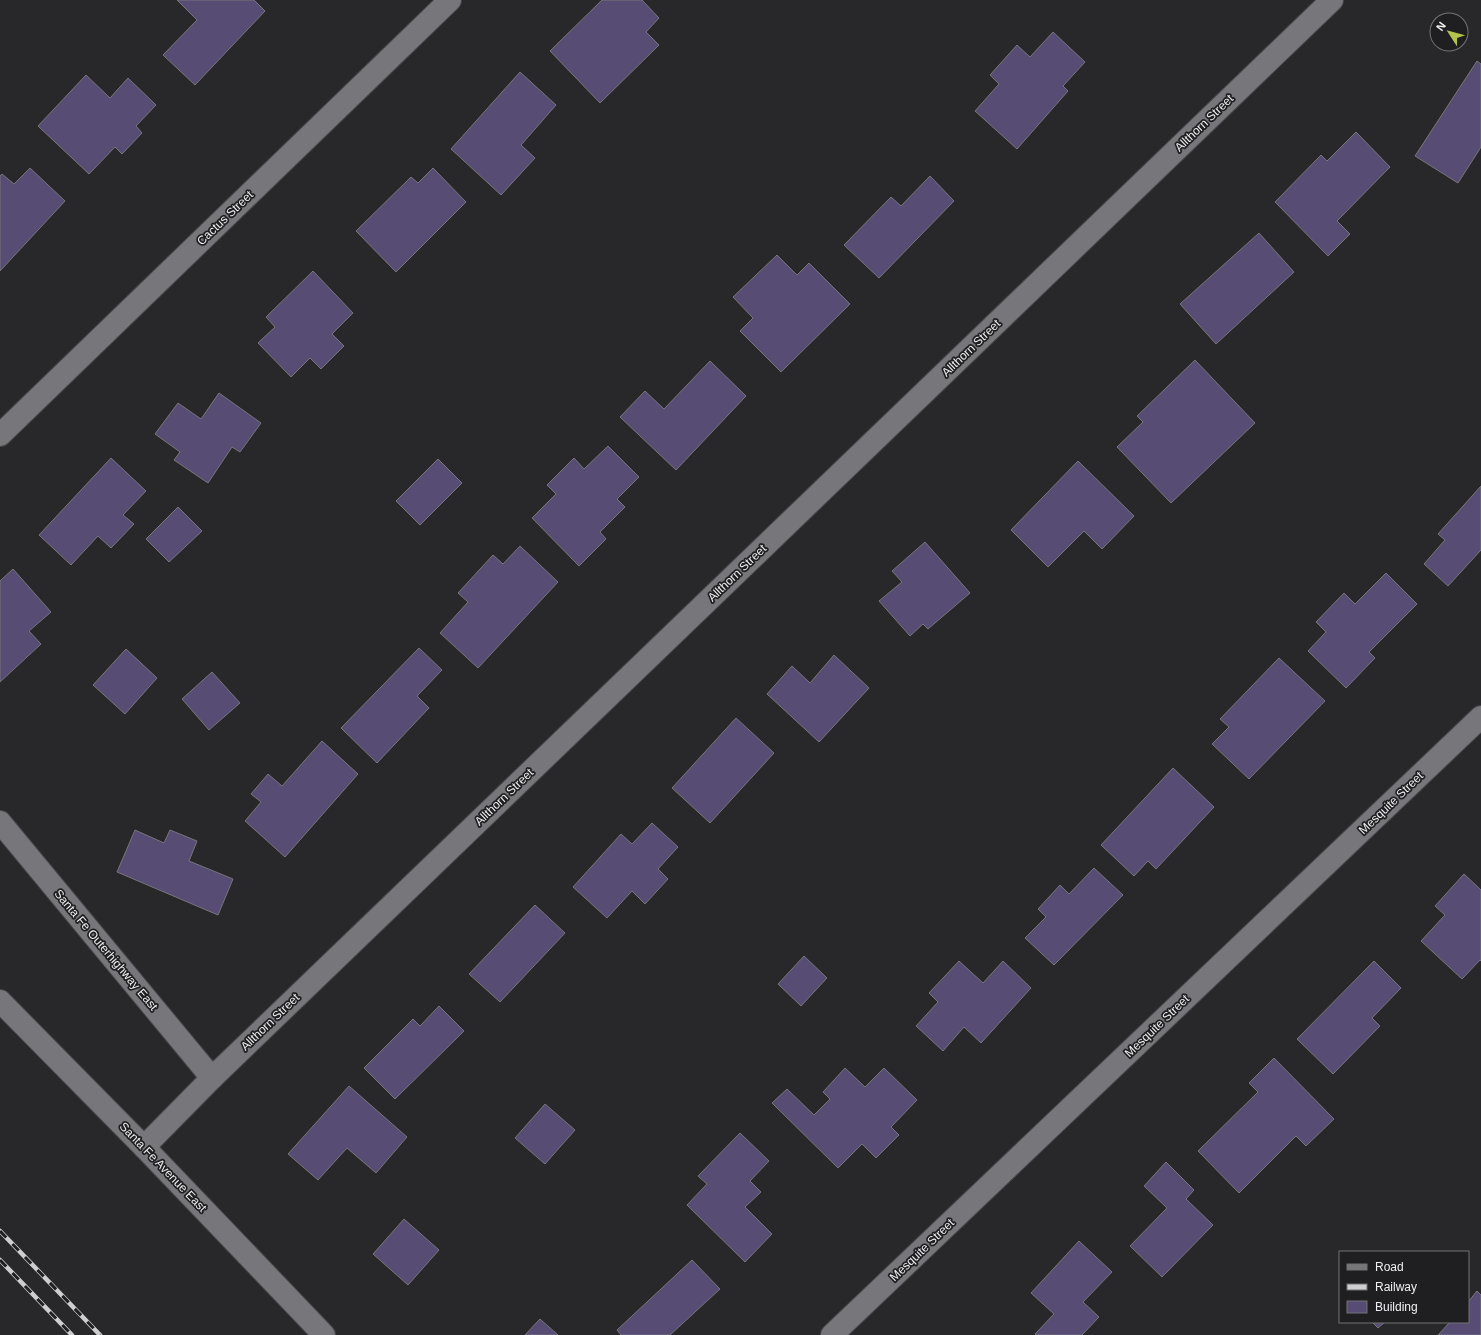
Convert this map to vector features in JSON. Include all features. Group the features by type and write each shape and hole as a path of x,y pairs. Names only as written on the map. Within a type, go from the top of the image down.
{"street":[{"name":"Cactus Street","path":"0,435 450,0"},
{"name":"Allthorn Street","path":"144,1147 212,1078 1332,0"},
{"name":"Mesquite Street","path":"832,1335 1481,717"},
{"name":"Santa Fe Outerhighway East","path":"0,822 212,1078"},
{"name":"Santa Fe Avenue East","path":"0,1001 144,1147 324,1335"}],"building":[{"path":"177,0 254,0 265,11 195,85 163,55 197,20"},
{"path":"602,0 642,0 659,18 646,32 659,45 600,103 550,51"},
{"path":"1053,32 1085,62 1063,86 1068,91 1017,149 975,111 999,84 990,75 1017,45 1030,57"},
{"path":"1477,61 1481,64 1481,147 1458,183 1415,156"},
{"path":"520,72 556,105 521,145 535,158 501,195 451,149"},
{"path":"86,75 110,98 128,78 156,105 136,126 142,133 122,154 115,147 89,174 38,126"},
{"path":"1356,132 1390,167 1337,221 1350,234 1328,256 1275,202 1321,155 1327,161"},
{"path":"30,168 65,201 0,271 0,176 2,174 14,184"},
{"path":"433,168 466,202 396,272 356,231 411,177 418,183"},
{"path":"930,176 954,201 879,278 844,245 891,197 901,206"},
{"path":"1259,233 1294,272 1216,344 1180,304"},
{"path":"777,255 797,275 809,263 850,304 781,372 740,331 753,318 733,297"},
{"path":"313,271 353,313 332,334 344,346 321,369 310,358 291,377 258,343 275,327 266,317"},
{"path":"1195,360 1255,423 1171,503 1117,447 1143,422 1137,416"},
{"path":"710,361 746,396 676,470 620,417 645,391 664,409"},
{"path":"219,393 261,423 240,452 232,447 208,483 174,460 180,452 155,434 178,403 201,419"},
{"path":"608,446 639,477 617,499 625,507 600,532 606,539 579,566 532,518 556,494 547,485 574,458 584,469"},
{"path":"111,458 146,491 123,515 134,524 111,548 98,536 71,565 39,535"},
{"path":"438,459 462,483 420,525 396,501"},
{"path":"1078,461 1134,516 1102,549 1084,531 1048,567 1011,530"},
{"path":"1481,486 1481,550 1448,586 1424,564 1445,540 1438,534"},
{"path":"178,507 202,531 169,562 146,539"},
{"path":"925,542 970,593 928,629 923,624 910,636 879,601 902,582 892,571"},
{"path":"520,546 558,582 478,668 440,633 468,602 458,593 493,555 503,564"},
{"path":"13,569 51,612 29,631 41,644 0,682 0,581"},
{"path":"1386,573 1417,604 1369,652 1375,658 1346,688 1308,651 1326,632 1316,622 1344,593 1355,604"},
{"path":"419,648 442,670 417,696 429,708 377,763 341,728"},
{"path":"126,649 157,678 125,714 93,685"},
{"path":"834,655 869,688 819,742 767,694 792,666 810,683"},
{"path":"1279,658 1325,701 1249,779 1212,744 1229,727 1220,719"},
{"path":"212,672 240,703 209,730 182,699"},
{"path":"736,718 774,753 710,823 672,788"},
{"path":"322,741 358,774 285,857 245,821 261,802 251,794 268,774 282,786"},
{"path":"1173,768 1214,807 1156,869 1148,861 1134,876 1101,845"},
{"path":"652,823 678,847 658,869 668,879 645,904 632,891 607,918 573,887 621,834 632,844"},
{"path":"135,830 164,843 170,830 197,841 189,861 233,879 218,915 117,872"},
{"path":"1094,868 1123,895 1054,965 1025,938 1046,917 1038,909 1060,885 1069,894"},
{"path":"1464,874 1481,890 1481,961 1480,960 1462,979 1421,941 1445,915 1435,906"},
{"path":"535,905 565,933 500,1002 469,974"},
{"path":"804,956 827,978 801,1006 778,984"},
{"path":"959,961 983,983 1003,961 1031,988 981,1043 964,1027 943,1051 916,1026 938,1002 929,993"},
{"path":"1374,961 1401,988 1372,1018 1380,1026 1333,1074 1297,1039"},
{"path":"439,1006 464,1031 395,1099 364,1068 413,1019 420,1026"},
{"path":"1274,1058 1334,1119 1306,1146 1296,1136 1239,1193 1198,1151 1258,1092 1249,1083"},
{"path":"845,1068 865,1087 884,1068 917,1100 891,1127 899,1135 876,1158 862,1144 838,1168 772,1103 787,1089 814,1115 830,1099 823,1092"},
{"path":"349,1086 407,1137 376,1173 347,1148 318,1180 288,1154"},
{"path":"545,1104 575,1130 545,1164 515,1138"},
{"path":"740,1133 769,1161 750,1181 761,1192 745,1207 772,1234 745,1262 687,1205 707,1184 698,1176"},
{"path":"1166,1162 1194,1190 1186,1199 1213,1225 1162,1277 1130,1246 1167,1208 1144,1186"},
{"path":"404,1219 439,1250 408,1285 373,1254"},
{"path":"1079,1241 1112,1272 1083,1302 1099,1317 1082,1335 1036,1335 1035,1334 1054,1314 1031,1293"},
{"path":"692,1260 720,1289 670,1335 621,1335 617,1330"},
{"path":"1477,1291 1481,1295 1481,1335 1438,1335 1449,1323 1469,1323 1469,1301"},
{"path":"540,1319 558,1335 525,1335"},
{"path":"1373,1323 1384,1323 1378,1328"}],"railway":[{"path":"0,1231 100,1335"},
{"path":"0,1260 72,1335"}]}
